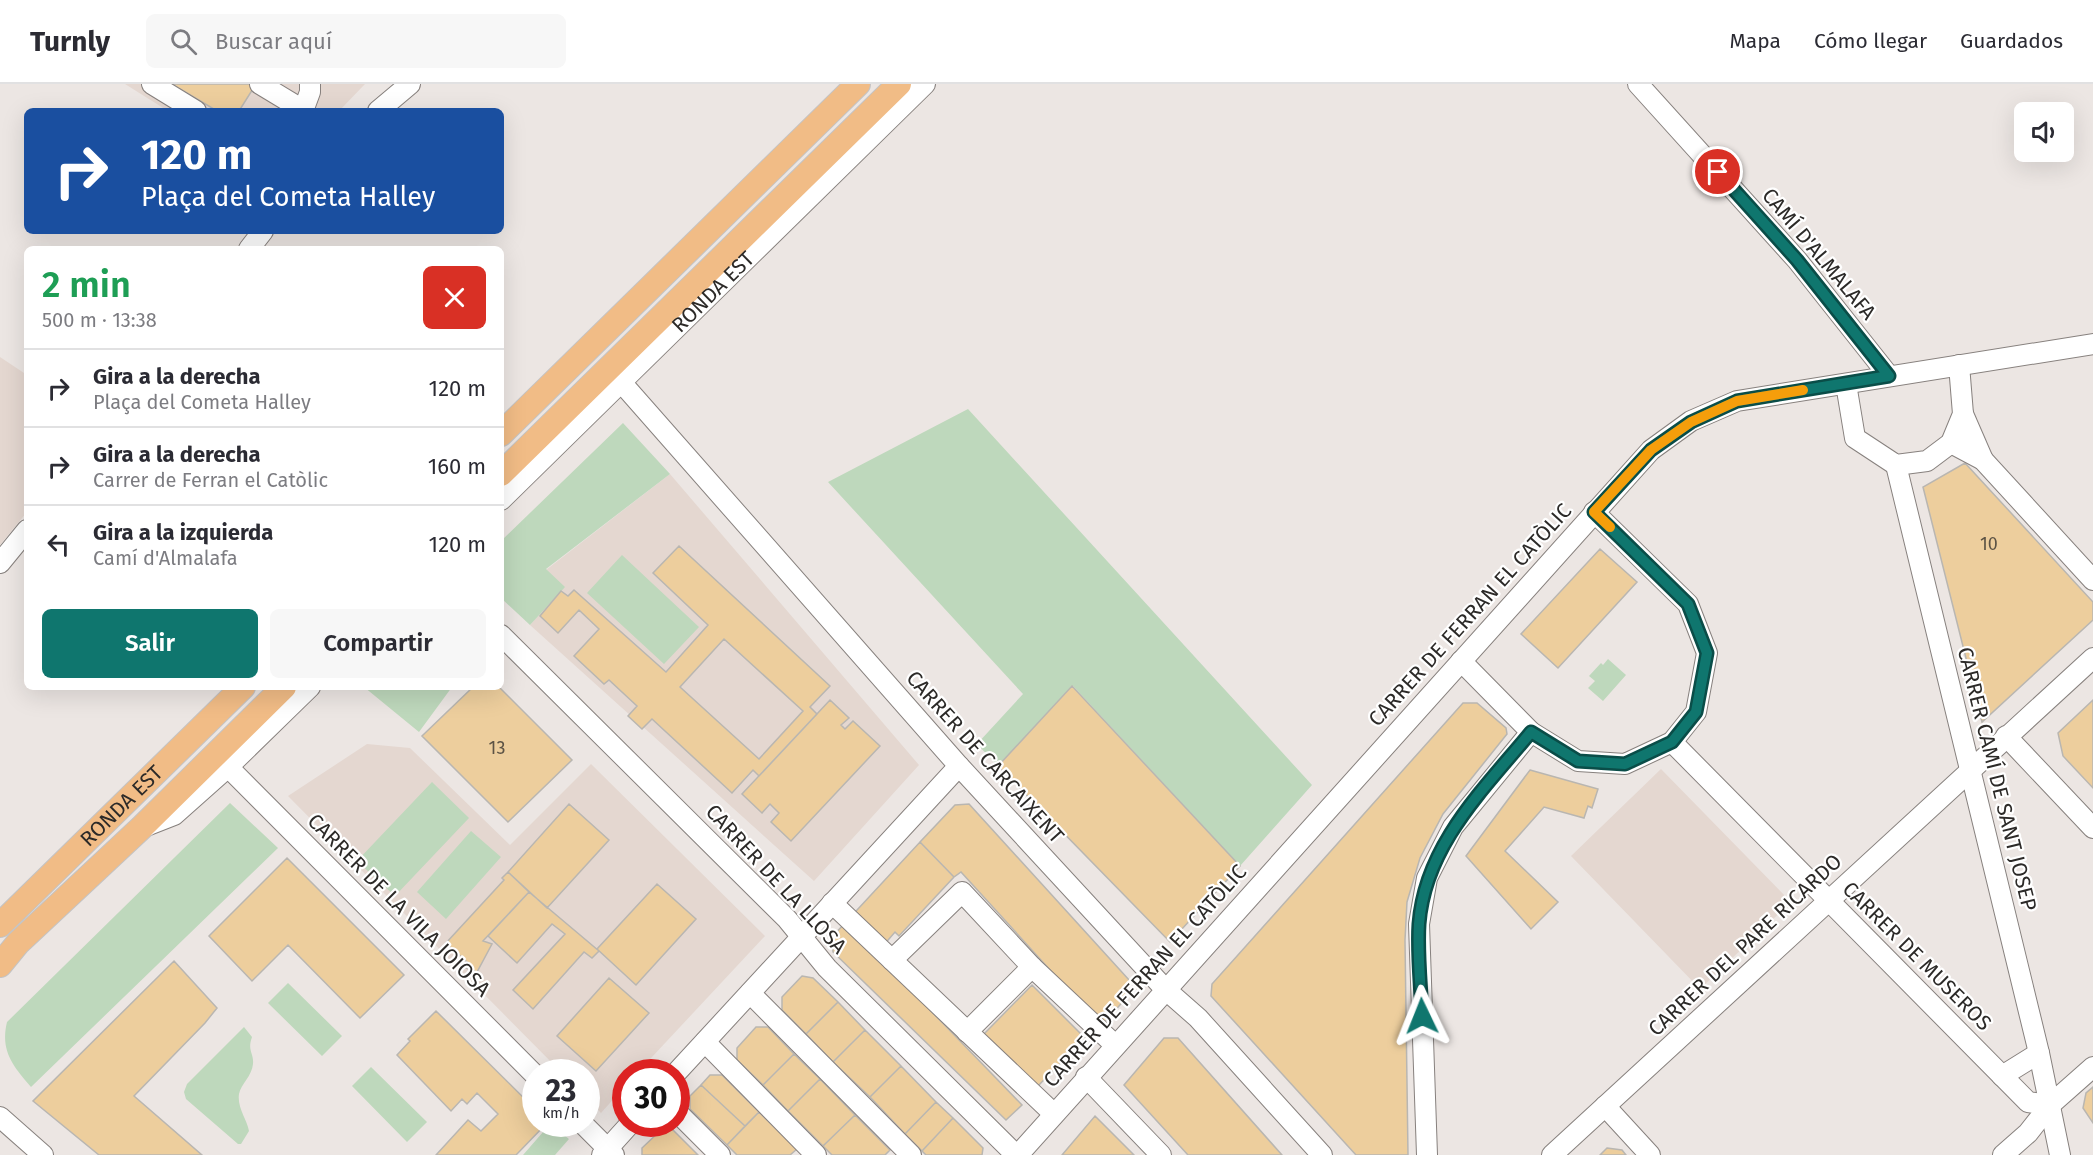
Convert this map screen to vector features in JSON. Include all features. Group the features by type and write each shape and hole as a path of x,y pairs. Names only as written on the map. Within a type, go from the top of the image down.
{"main road":[{"path":"504,431 858,84"},
{"name":"RONDA EST","path":"504,471 899,84"},
{"name":"RONDA EST","path":"0,925 240,690"},
{"name":"RONDA EST","path":"0,965 18,943 141,828 281,690"}],"street":[{"path":"152,84 191,108"},
{"path":"260,84 298,108"},
{"path":"304,108 310,92 310,84"},
{"path":"382,108 410,84"},
{"name":"RONDA EST","path":"504,497 925,84"},
{"name":"CAMÍ D'ALMALAFA","path":"1638,84 1797,260 1889,376"},
{"name":"CARRER DE FERRAN EL CATÒLIC","path":"1017,1155 1651,450 1691,422 1737,401 2093,344"},
{"path":"1959,364 1963,414 1983,460 2093,580"},
{"name":"CARRER DE CARCAIXENT","path":"621,382 959,766 1165,989 1198,1018 1322,1155"},
{"path":"1846,384 1855,438 1896,465 1927,461 1951,443 1963,414"},
{"path":"1951,443 1983,460"},
{"name":"CARRER CAMÍ DE SANT JOSEP","path":"1896,465 2039,1053 2060,1155"},
{"path":"1461,661 1531,732 1578,761 1625,764 1672,742 1696,712 1707,653 1688,604 1594,512"},
{"path":"0,563 24,534"},
{"name":"CARRER DE LA LLOSA","path":"504,638 787,919 827,968 1017,1155"},
{"name":"CARRER DEL PARE RICARDO","path":"1552,1155 2093,658"},
{"name":"RONDA EST","path":"141,828 174,815 228,767 307,690"},
{"path":"1427,1155 1419,924 1427,878 1453,827 1531,732"},
{"path":"2006,736 2093,828"},
{"name":"CARRER DE MUSEROS","path":"1672,742 2028,1102 2050,1105"},
{"path":"689,1059 959,766"},
{"name":"CARRER DE LA VILA JOIOSA","path":"228,767 522,1062"},
{"path":"892,960 962,892 1032,967 1115,1045"},
{"path":"832,903 1054,1114"},
{"path":"967,1032 1032,967"},
{"path":"750,993 911,1155"},
{"path":"705,1042 816,1155"},
{"path":"2002,1076 2039,1053"},
{"path":"2003,1155 2028,1133 2050,1105 2093,1067"},
{"path":"1086,1077 1161,1155"},
{"path":"1605,1106 1650,1155"},
{"path":"0,1117 44,1155"},
{"path":"690,1125 720,1155"},
{"path":"594,1137 608,1153 620,1137"}],"shaded area":[{"path":"125,84 365,84 342,108 163,108"},
{"path":"0,357 24,373 24,516 0,545"},
{"path":"670,474 919,765 814,881 530,625 564,587 546,570"},
{"path":"367,744 410,748 510,845 591,764 765,936 650,1059 612,1059 612,1101 601,1113 600,1059 548,1059 288,796"},
{"path":"1661,769 1791,902 1700,989 1571,856"}],"green space":[{"path":"968,409 1312,785 1240,866 1073,686 998,766 977,744 1023,694 828,482"},
{"path":"623,423 670,474 546,569 565,587 530,625 504,601 504,538"},
{"path":"622,555 699,627 664,664 587,593"},
{"path":"1608,659 1626,675 1603,701 1588,688 1595,681 1589,676"},
{"path":"368,690 450,690 419,732"},
{"path":"432,782 469,818 395,896 357,861"},
{"path":"230,803 278,848 31,1087 14,1065 7,1050 5,1032 7,1022"},
{"path":"471,831 501,857 446,919 417,892"},
{"path":"288,983 342,1036 322,1056 268,1003"},
{"path":"244,1027 252,1037 250,1049 253,1064 239,1094 239,1104 249,1131 241,1144 238,1144 186,1099 184,1092 187,1084"},
{"path":"371,1067 427,1122 407,1142 352,1086"},
{"path":"539,1137 566,1137 569,1139 555,1155 523,1155"}],"building":[{"path":"172,84 256,84 241,108 212,108"},
{"path":"1965,463 2093,602 2093,620 1982,722 1923,487"},
{"path":"679,546 830,686 810,707 817,714 759,776 753,770 732,793 652,719 642,729 628,716 637,706 609,680 604,684 574,656 599,629 579,610 558,633 540,616 561,591 568,596 574,590 666,672 708,625 653,573","holes":["724,639 803,711 759,759 680,687"]},
{"path":"1600,549 1637,582 1558,668 1521,634"},
{"path":"1072,686 1240,866 1170,942 998,766"},
{"path":"470,690 502,690 572,760 508,822 422,736"},
{"path":"830,700 849,718 841,725 845,729 853,721 880,746 791,841 771,822 779,813 770,804 762,813 742,794"},
{"path":"2093,700 2093,788 2063,756 2058,733"},
{"path":"1463,703 1477,703 1506,728 1507,734 1443,814 1420,858 1407,902 1405,940 1408,1155 1356,1155 1211,996 1212,984"},
{"path":"1530,770 1598,789 1592,808 1588,806 1584,818 1544,807 1505,851 1558,902 1531,929 1466,856"},
{"path":"569,804 609,840 547,908 508,872"},
{"path":"969,804 1130,981 1128,996 1102,1025 961,872 954,877 920,842 955,805"},
{"path":"920,842 954,877 899,936 895,932 876,954 1022,1105 1006,1120 833,952 832,937"},
{"path":"287,858 404,975 360,1018 288,945 252,981 209,936"},
{"path":"508,872 529,892 483,941 492,944 477,972 466,968 468,963 446,943 504,880 502,878"},
{"path":"657,884 696,919 636,985 597,949"},
{"path":"529,892 599,951 592,958 584,952 533,1009 513,990 565,934 552,924 517,963 488,936"},
{"path":"174,961 217,1008 134,1096 202,1155 99,1155 33,1101"},
{"path":"802,976 813,978 838,1002 806,1034 782,1010 782,997"},
{"path":"609,978 649,1013 600,1067 600,1059 583,1059 557,1036"},
{"path":"1032,985 1085,1038 1036,1088 983,1035"},
{"path":"838,1002 865,1030 833,1062 806,1034"},
{"path":"436,1011 522,1096 522,1137 533,1137 516,1155 436,1155 468,1120 481,1131 498,1114 477,1093 467,1104 462,1099 451,1111 397,1055 410,1041 408,1039"},
{"path":"756,1027 768,1027 794,1054 763,1085 737,1060 737,1048"},
{"path":"865,1030 901,1066 870,1097 833,1062"},
{"path":"1164,1038 1178,1038 1282,1155 1188,1155 1124,1085"},
{"path":"794,1054 820,1079 788,1111 763,1085"},
{"path":"901,1066 936,1102 905,1134 870,1097"},
{"path":"710,1075 722,1075 759,1112 745,1126 701,1085"},
{"path":"820,1079 855,1115 823,1146 788,1111"},
{"path":"701,1085 745,1126 727,1145 690,1109 690,1096"},
{"path":"2093,1087 2093,1123 2083,1108 2086,1093"},
{"path":"936,1102 953,1118 922,1151 905,1134"},
{"path":"759,1112 797,1149 790,1155 737,1155 727,1145"},
{"path":"855,1115 890,1150 885,1155 832,1155 823,1146"},
{"path":"1095,1116 1134,1155 1062,1155"},
{"path":"953,1118 983,1148 982,1155 926,1155 922,1151"},
{"path":"654,1137 680,1137 698,1155 642,1155 642,1148"},
{"path":"1607,1148 1622,1150 1626,1155 1600,1155"}],"slow traffic":[{"path":"1610,527 1594,512 1651,450 1691,422 1737,401 1803,390"}],"route":[{"path":"1422,1016 1419,924 1427,878 1453,827 1531,732 1578,761 1625,764 1672,742 1696,712 1707,653 1688,604 1594,512 1651,450 1691,422 1737,401 1889,376 1797,260 1718,172"}]}
